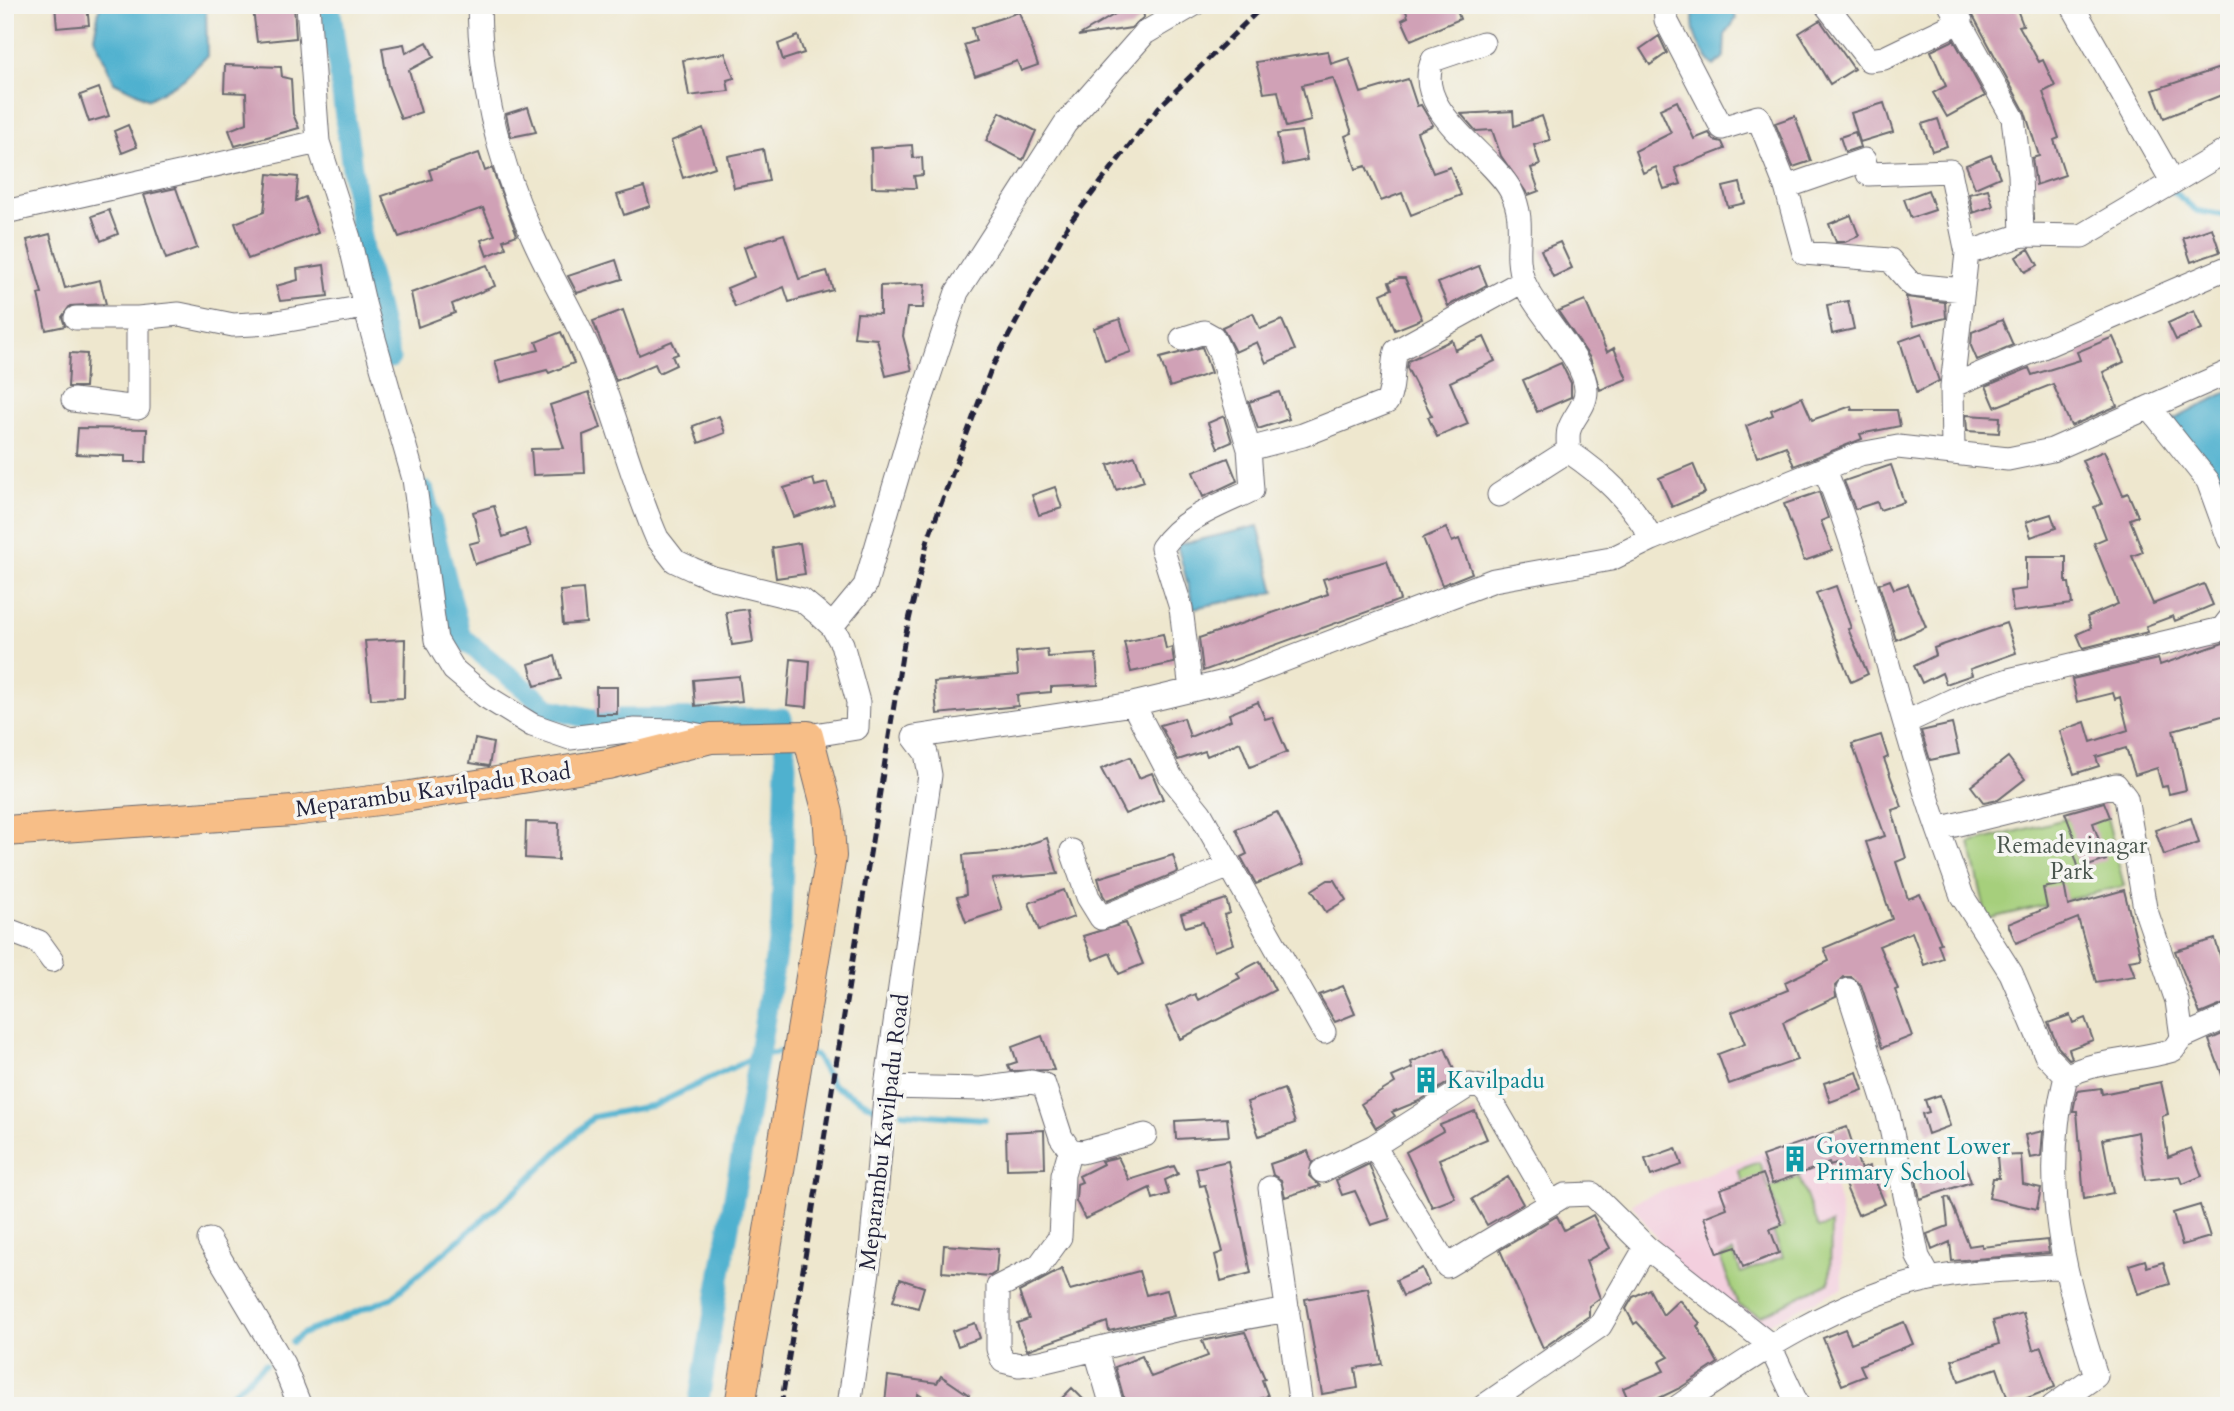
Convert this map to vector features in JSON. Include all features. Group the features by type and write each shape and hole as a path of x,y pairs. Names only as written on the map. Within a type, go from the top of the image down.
{"main road":[{"name":"Meparambu Kavilpadu Road","path":"5,831 293,811 397,798 608,764 711,738 808,736"},
{"path":"740,1406 831,856 828,813 808,736"}],"street":[{"path":"308,5 318,142 349,238 365,307 414,479 436,640 454,670 485,696 532,725 570,738 612,731 645,730 678,731 711,738"},
{"path":"480,5 489,112 504,169 533,239 569,304 593,357 657,538 675,561 713,578 802,600 832,626 866,586 911,430 957,292 1065,124 1145,33 1193,5"},
{"path":"1665,5 1666,20 1723,128 1758,117 1786,187 1804,253 1890,260 1912,285 1963,290"},
{"path":"1826,5 1870,60 1884,58 1956,13 2013,118 2020,174 2022,235"},
{"path":"2072,5 2172,181"},
{"path":"1483,43 1433,60 1430,78 1432,91 1460,138 1492,164 1511,191 1522,236 1518,253 1523,281 1542,315 1563,342 1587,390 1581,410 1569,429 1568,451"},
{"path":"5,212 318,142"},
{"path":"1967,253 2022,235 2082,236 2229,149"},
{"path":"1786,187 1864,160 1868,174 1950,171 1967,253 1952,386 1953,451"},
{"path":"1952,386 2229,267"},
{"path":"1249,449 1303,435 1387,402 1394,387 1393,364 1396,351 1523,281"},
{"path":"76,318 138,318 178,314 233,325 271,323 365,307"},
{"path":"73,400 138,408 138,318"},
{"path":"1182,339 1204,331 1213,337 1249,449 1252,490 1203,513 1172,532 1161,548 1181,608 1191,690"},
{"path":"1324,1032 1200,813 1171,777 1133,704 1229,681 1494,580 1611,559 1652,539 1860,454 1898,447 2008,459 2052,450 2229,372"},
{"path":"2149,407 2208,481 2229,539"},
{"path":"1499,495 1568,451"},
{"path":"1568,451 1602,474 1623,495 1652,539"},
{"path":"1825,470 1845,518 1919,774 1962,896 2011,973 2046,1055 2066,1076"},
{"path":"1906,722 1941,704 1988,686 2222,629 2229,620"},
{"name":"Meparambu Kavilpadu Road","path":"808,736 857,728 858,702 842,644 832,626"},
{"name":"Meparambu Kavilpadu Road","path":"849,1406 871,1250 886,1087 930,775 926,752 914,737 1133,704"},
{"path":"1938,830 2116,785 2126,798 2145,908 2177,1001 2182,1037"},
{"path":"1072,851 1088,897 1101,918 1230,866"},
{"path":"5,929 39,942 52,960"},
{"path":"1848,990 1888,1114 1917,1257 1930,1279"},
{"path":"2066,1076 2102,1062 2130,1061 2173,1050 2182,1037 2229,1016"},
{"path":"2053,1406 2096,1376 2059,1244 2055,1184 2056,1113 2066,1076"},
{"path":"886,1087 981,1089 1031,1083 1044,1085 1062,1137 1070,1150 1063,1175 1060,1237 1039,1266 998,1287 998,1349 1003,1361 1019,1364 1096,1352 1176,1330 1288,1310"},
{"path":"1322,1171 1374,1146 1470,1085 1480,1087 1551,1203"},
{"path":"1070,1150 1082,1152 1145,1135"},
{"path":"1374,1146 1447,1266 1565,1195 1592,1194 1646,1247 1769,1344 1798,1406"},
{"path":"1270,1188 1301,1406"},
{"path":"209,1240 282,1364 300,1406"},
{"path":"1484,1406 1600,1326 1646,1247"},
{"path":"1679,1406 1769,1344 1866,1300 1930,1279 2064,1266"},
{"path":"1096,1352 1112,1406"}],"shaded area":[{"path":"1822,1129 1841,1211 1842,1288 1757,1329 1684,1276 1631,1203"}],"green space":[{"name":"Remadevinagar Park","path":"2105,809 2124,886 1987,919 1970,843"},
{"path":"1759,1162 1769,1188 1799,1177 1818,1228 1831,1224 1830,1282 1760,1316 1738,1305 1720,1258 1733,1252 1741,1273 1783,1257 1773,1232 1784,1228 1772,1196 1751,1203 1738,1170"}],"water":[{"path":"100,5 206,5 207,56 184,79 149,99 114,82 94,37"},
{"path":"1695,5 1733,5 1736,19 1725,35 1724,57 1714,66 1696,38 1693,23"},
{"path":"2229,391 2229,478 2208,483 2167,423"},
{"path":"1258,526 1275,592 1194,608 1177,545"}],"building":[{"path":"55,5 87,5 89,25 57,28"},
{"path":"294,5 296,38 257,42 253,9"},
{"path":"1404,5 1455,5 1460,19 1411,40 1402,20 1408,17"},
{"path":"1982,5 2003,5 2006,11 2016,7 2023,25 2019,26 2039,62 2043,60 2055,86 2043,92 2059,138 2054,140 2065,175 2036,185 2032,158 2039,156 2025,112 1970,10"},
{"path":"1127,7 1128,12 1143,10 1144,17 1131,28 1078,36"},
{"path":"1019,12 1038,65 1021,71 1017,61 975,76 964,45 976,41 972,28"},
{"path":"1820,20 1854,69 1830,84 1799,33"},
{"path":"798,36 804,53 783,60 778,44"},
{"path":"1659,36 1667,53 1650,65 1640,49"},
{"path":"1954,40 1985,96 1947,117 1933,93 1946,86 1931,51"},
{"path":"427,42 434,57 409,70 421,112 401,119 388,85 382,48 404,44 406,53"},
{"path":"1328,51 1331,64 1349,58 1361,93 1408,79 1417,106 1421,105 1433,125 1417,132 1433,173 1450,167 1461,195 1411,215 1402,193 1381,201 1366,166 1356,169 1345,136 1352,133 1333,78 1302,85 1311,121 1286,127 1278,91 1264,93 1256,62"},
{"path":"725,53 734,78 727,80 729,91 689,96 683,60"},
{"path":"225,65 281,67 282,77 291,79 293,114 299,128 235,146 229,130 247,123 246,93 224,92"},
{"path":"2229,65 2229,92 2164,118 2153,90"},
{"path":"99,88 109,116 89,122 80,95"},
{"path":"1677,101 1694,139 1709,133 1714,140 1722,142 1725,149 1675,168 1681,184 1664,189 1656,167 1643,173 1635,151 1671,133 1660,109"},
{"path":"1884,103 1893,132 1860,142 1851,113"},
{"path":"528,107 536,132 511,137 506,114"},
{"path":"1513,111 1514,126 1542,116 1550,140 1534,145 1540,165 1531,168 1539,191 1528,195 1501,156 1492,130 1476,131 1461,114"},
{"path":"1000,112 1036,131 1023,160 986,141"},
{"path":"1795,116 1811,161 1793,167 1775,123"},
{"path":"1938,119 1947,146 1932,151 1922,124"},
{"path":"128,125 137,147 122,153 114,131"},
{"path":"703,128 715,167 683,178 671,141"},
{"path":"1301,131 1307,160 1283,165 1277,134"},
{"path":"1855,132 1860,147 1845,152 1840,137"},
{"path":"912,145 913,158 922,157 923,175 914,176 916,188 872,187 871,148"},
{"path":"763,149 769,181 734,188 728,156"},
{"path":"479,153 485,171 492,168 517,235 503,240 506,248 487,256 481,240 495,235 483,208 399,237 382,196 432,179 429,170"},
{"path":"1991,155 2000,177 1975,188 1966,165"},
{"path":"268,174 298,177 296,201 305,197 318,233 248,259 235,223 264,212"},
{"path":"1740,183 1745,203 1728,207 1723,187"},
{"path":"644,187 650,206 624,215 617,195"},
{"path":"176,188 197,248 166,259 144,195"},
{"path":"1988,189 1993,206 1973,213 1969,194"},
{"path":"1928,190 1935,210 1911,218 1904,199"},
{"path":"109,210 118,234 101,241 92,216"},
{"path":"1851,215 1859,236 1845,242 1836,242 1829,224"},
{"path":"2212,228 2220,252 2191,262 2183,238"},
{"path":"50,234 65,288 100,280 106,304 70,306 62,317 65,326 46,330 38,294 42,293 27,240"},
{"path":"784,234 799,279 827,271 833,290 789,302 784,287 735,307 727,288 754,277 744,247"},
{"path":"1560,242 1572,268 1553,277 1541,250"},
{"path":"2029,249 2038,265 2025,272 2016,257"},
{"path":"616,260 622,279 577,293 568,276"},
{"path":"324,265 328,296 280,301 276,286 298,280 297,269"},
{"path":"487,265 495,286 452,304 455,313 418,327 411,293"},
{"path":"1479,266 1487,285 1448,306 1438,283"},
{"path":"1405,278 1422,319 1395,330 1381,294 1392,289 1389,282"},
{"path":"925,284 923,308 907,308 903,336 912,370 886,376 877,339 854,337 857,313 880,314 880,286"},
{"path":"1906,297 1945,302 1946,318 1913,326"},
{"path":"1585,300 1607,352 1614,348 1627,379 1600,390 1590,358 1558,311"},
{"path":"1848,301 1854,329 1832,334 1827,305"},
{"path":"623,310 639,355 672,341 678,354 672,356 676,365 659,373 655,364 616,381 593,321"},
{"path":"2194,311 2202,329 2176,340 2168,323"},
{"path":"1253,313 1260,329 1282,320 1295,350 1266,363 1257,342 1235,352 1222,327"},
{"path":"1120,319 1131,352 1105,361 1094,328"},
{"path":"2002,320 2013,345 1977,360 1971,346 1972,332"},
{"path":"561,332 574,363 549,373 547,370 501,382 495,361 539,350 536,342"},
{"path":"1922,333 1939,381 1916,393 1900,341"},
{"path":"1484,337 1495,361 1450,382 1468,424 1437,437 1428,417 1432,416 1407,368 1408,361 1452,340 1455,350"},
{"path":"2113,337 2124,362 2103,372 2117,406 2071,426 2053,384 1995,407 1986,386 2029,368 2032,375 2080,360 2077,352"},
{"path":"1202,347 1211,373 1170,387 1160,358"},
{"path":"70,353 87,354 85,387 68,387"},
{"path":"1561,363 1571,383 1571,397 1537,412 1523,380"},
{"path":"589,392 601,428 583,435 585,473 533,475 531,449 564,448 550,405"},
{"path":"1279,392 1289,419 1258,429 1249,402"},
{"path":"1802,397 1812,420 1851,406 1852,410 1897,410 1900,426 1860,434 1862,439 1794,466 1786,446 1757,457 1746,426 1773,415 1771,410"},
{"path":"1966,415 2000,417 1999,433 1967,431"},
{"path":"719,416 725,433 699,443 693,426"},
{"path":"1224,416 1232,442 1218,448 1208,423"},
{"path":"78,428 147,429 146,462 125,462 125,456 76,454"},
{"path":"2104,451 2123,495 2128,493 2138,516 2130,519 2143,552 2132,556 2153,604 2204,584 2213,605 2175,621 2173,616 2146,626 2148,632 2083,648 2077,634 2091,628 2087,617 2118,604 2094,543 2106,538 2094,507 2102,504 2082,460"},
{"path":"1135,456 1144,481 1116,490 1108,465"},
{"path":"1228,458 1237,481 1203,497 1193,472"},
{"path":"1693,464 1705,493 1672,507 1659,478"},
{"path":"1891,465 1904,502 1880,510 1877,502 1855,509 1844,481"},
{"path":"813,479 815,486 827,483 834,504 794,517 784,488"},
{"path":"1055,487 1062,508 1039,515 1032,495"},
{"path":"1819,492 1828,518 1821,521 1832,551 1804,561 1784,504"},
{"path":"494,506 503,537 525,529 531,546 475,564 469,544 480,541 473,512"},
{"path":"2051,514 2056,528 2031,537 2026,522"},
{"path":"1446,528 1452,542 1459,539 1472,573 1442,585 1423,538"},
{"path":"800,543 805,574 776,578 772,548"},
{"path":"2026,557 2066,557 2066,583 2069,583 2072,604 2013,612 2010,591 2026,589"},
{"path":"1387,561 1400,600 1203,671 1199,638 1328,594 1323,579"},
{"path":"1890,580 1894,589 1908,584 1926,627 1896,640 1879,584"},
{"path":"1836,586 1851,628 1848,629 1868,674 1851,682 1816,593"},
{"path":"583,589 586,623 563,625 560,591"},
{"path":"748,609 753,642 732,645 726,612"},
{"path":"2006,623 2016,653 1970,669 1972,675 1946,684 1942,673 1922,683 1914,666 1936,655 1934,648"},
{"path":"1163,634 1166,649 1172,647 1174,663 1131,672 1124,642"},
{"path":"405,639 404,698 371,699 365,641"},
{"path":"2229,641 2229,714 2173,730 2186,790 2169,794 2167,786 2162,787 2157,768 2135,775 2126,748 2096,757 2099,766 2074,774 2060,731 2085,722 2091,742 2128,730 2120,697 2115,699 2113,693 2077,702 2072,679 2158,659 2160,665"},
{"path":"1047,649 1048,657 1096,654 1098,685 1051,687 1051,692 1017,695 1018,706 937,714 934,682 1018,675 1016,652"},
{"path":"555,656 561,679 535,686 529,664"},
{"path":"791,659 810,661 807,707 787,705"},
{"path":"739,676 742,701 695,706 693,680"},
{"path":"596,687 617,687 617,714 596,714"},
{"path":"1258,702 1265,719 1272,717 1287,752 1250,767 1240,742 1207,756 1205,751 1178,760 1160,725 1184,718 1190,737 1231,720 1229,714"},
{"path":"1952,724 1959,754 1930,760 1921,731"},
{"path":"1881,735 1888,757 1884,759 1902,807 1892,810 1906,858 1896,862 1908,899 1920,894 1941,943 1938,944 1943,958 1924,965 1912,932 1879,946 1898,989 1895,990 1912,1036 1882,1048 1861,985 1852,977 1844,977 1835,986 1836,997 1783,1022 1797,1060 1729,1084 1718,1054 1745,1044 1732,1012 1788,990 1785,982 1829,961 1824,948 1892,919 1866,842 1885,836 1852,744"},
{"path":"475,739 493,743 489,766 470,763"},
{"path":"1130,757 1139,778 1152,773 1163,799 1125,814 1101,769"},
{"path":"2008,757 2025,779 1998,800 1984,803 1971,786"},
{"path":"2104,802 2110,817 2093,823 2106,860 2079,869 2070,841 2075,839 2065,813"},
{"path":"1277,812 1304,864 1256,884 1241,857 1247,854 1236,829"},
{"path":"2191,818 2199,843 2164,855 2155,830"},
{"path":"526,822 559,823 558,860 525,858"},
{"path":"1047,838 1058,874 992,879 1002,910 966,922 957,897 966,895 963,855 1009,851"},
{"path":"1173,855 1178,872 1107,901 1103,895 1098,878"},
{"path":"1328,880 1334,880 1346,900 1326,912 1312,890"},
{"path":"2064,884 2068,906 2124,890 2141,958 2129,960 2135,976 2096,982 2078,918 2016,943 2008,924 2047,908 2043,888"},
{"path":"1064,890 1074,917 1039,930 1029,903"},
{"path":"1226,899 1230,913 1224,915 1234,944 1214,951 1203,922 1185,927 1181,914"},
{"path":"1126,923 1143,964 1119,974 1110,953 1093,960 1083,936"},
{"path":"2215,939 2223,965 2229,964 2229,1002 2200,1014 2175,951"},
{"path":"1260,961 1275,990 1180,1039 1166,1007 1195,994 1198,1000 1240,978 1237,973"},
{"path":"1343,986 1355,1014 1335,1022 1319,995"},
{"path":"2070,1015 2073,1023 2085,1018 2093,1040 2069,1049 2072,1058 2069,1059 2058,1047 2048,1023"},
{"path":"2229,1031 2229,1088 2227,1088 2209,1040"},
{"path":"1042,1036 1054,1070 1010,1071 1008,1065 1017,1062 1012,1047"},
{"name":"Kavilpadu","path":"1445,1048 1457,1077 1419,1101 1392,1112 1395,1116 1376,1128 1361,1104 1395,1083 1392,1077 1413,1068 1411,1062"},
{"path":"1857,1072 1863,1090 1830,1102 1824,1083"},
{"path":"2161,1082 2168,1114 2162,1116 2168,1157 2191,1148 2202,1176 2183,1184 2180,1176 2145,1180 2138,1132 2103,1139 2113,1193 2084,1199 2077,1111 2073,1111 2077,1091 2101,1088 2102,1094"},
{"path":"1284,1089 1295,1123 1259,1136 1247,1102"},
{"path":"1940,1095 1950,1126 1928,1134 1922,1114 1929,1112 1925,1100"},
{"path":"1475,1111 1487,1139 1439,1159 1455,1198 1432,1207 1406,1152 1443,1131 1440,1125"},
{"path":"1227,1118 1229,1136 1176,1139 1175,1121"},
{"path":"1847,1127 1861,1170 1869,1166 1885,1204 1858,1215 1836,1164 1830,1166 1829,1163 1772,1184 1762,1156"},
{"path":"1044,1130 1045,1168 1007,1169 1006,1132"},
{"path":"2043,1131 2041,1156 2030,1158 2025,1135"},
{"path":"1676,1148 1682,1165 1651,1176 1645,1159"},
{"path":"1308,1151 1312,1162 1309,1176 1320,1186 1285,1197 1281,1180 1273,1175 1270,1164"},
{"path":"2021,1155 2023,1184 2041,1188 2037,1209 1989,1198 1993,1178 1999,1178 1997,1156"},
{"path":"1118,1157 1129,1180 1174,1166 1178,1174 1165,1180 1169,1194 1153,1199 1150,1188 1085,1219 1076,1201 1077,1184 1082,1182 1079,1176 1103,1164 1101,1161"},
{"path":"1228,1161 1251,1273 1221,1281 1215,1255 1223,1252 1205,1185 1200,1186 1196,1168"},
{"path":"1369,1164 1390,1219 1371,1225 1355,1191 1342,1195 1336,1180"},
{"path":"1965,1164 1971,1182 1920,1199 1916,1180"},
{"path":"1763,1174 1782,1225 1770,1229 1779,1253 1743,1267 1736,1247 1718,1253 1704,1217 1727,1208 1720,1189"},
{"path":"1508,1177 1523,1204 1487,1225 1472,1199"},
{"path":"1949,1197 1969,1246 2047,1240 2049,1253 1952,1261 1950,1242 1932,1250 1927,1234 1948,1226 1945,1198"},
{"path":"2200,1205 2210,1237 2182,1245 2173,1213"},
{"path":"1593,1215 1610,1248 1586,1261 1600,1298 1589,1306 1589,1316 1543,1348 1500,1250 1557,1216 1564,1230"},
{"path":"944,1245 998,1249 996,1272 990,1276 942,1272"},
{"path":"2145,1260 2147,1267 2163,1262 2170,1284 2138,1294 2129,1265"},
{"path":"1422,1268 1429,1284 1403,1296 1396,1280"},
{"path":"1062,1269 1070,1290 1139,1271 1146,1295 1167,1290 1174,1316 1109,1331 1107,1322 1027,1350 1017,1323 1029,1319 1019,1292"},
{"path":"900,1279 924,1287 918,1308 893,1301"},
{"path":"1368,1288 1382,1364 1355,1368 1358,1388 1322,1394 1305,1299"},
{"path":"1649,1289 1663,1315 1679,1300 1700,1323 1697,1326 1718,1363 1680,1388 1655,1400 1658,1406 1631,1406 1623,1388 1664,1371 1659,1362 1669,1357 1637,1322 1634,1324 1626,1309 1633,1297"},
{"path":"2023,1313 2033,1350 2041,1347 2055,1387 2010,1405 1997,1368 1959,1381 1952,1360 1999,1344 1993,1321"},
{"path":"1904,1322 1913,1344 1860,1365 1865,1376 1842,1385 1823,1338 1845,1329 1851,1343"},
{"path":"975,1323 980,1338 958,1346 952,1331"},
{"path":"1245,1332 1265,1379 1262,1380 1268,1396 1239,1406 1126,1406 1115,1367 1142,1356 1151,1377 1208,1356 1202,1341"},
{"path":"888,1376 937,1383 941,1376 969,1395 962,1406 937,1406 918,1394 917,1406 885,1403"},
{"path":"1072,1388 1090,1406 1054,1406"}],"waterway":[{"path":"330,5 363,250 390,358"},
{"path":"2169,188 2197,211 2229,216"},
{"path":"424,491 461,637 550,709 592,719 782,718 786,765 781,925 698,1406"},
{"path":"292,1342 302,1334 391,1298 524,1184 593,1117 655,1105 758,1055 790,1051"},
{"path":"808,1054 815,1055 833,1085 877,1109"},
{"path":"902,1113 985,1119"},
{"path":"218,1406 265,1364"}],"railway":[{"path":"781,1406 905,637 928,539 991,369 1068,225 1159,107 1264,5"}],"place":[{"name":"Kavilpadu","path":"1426,1080"},
{"name":"Government Lower Primary School","path":"1795,1159"}]}
